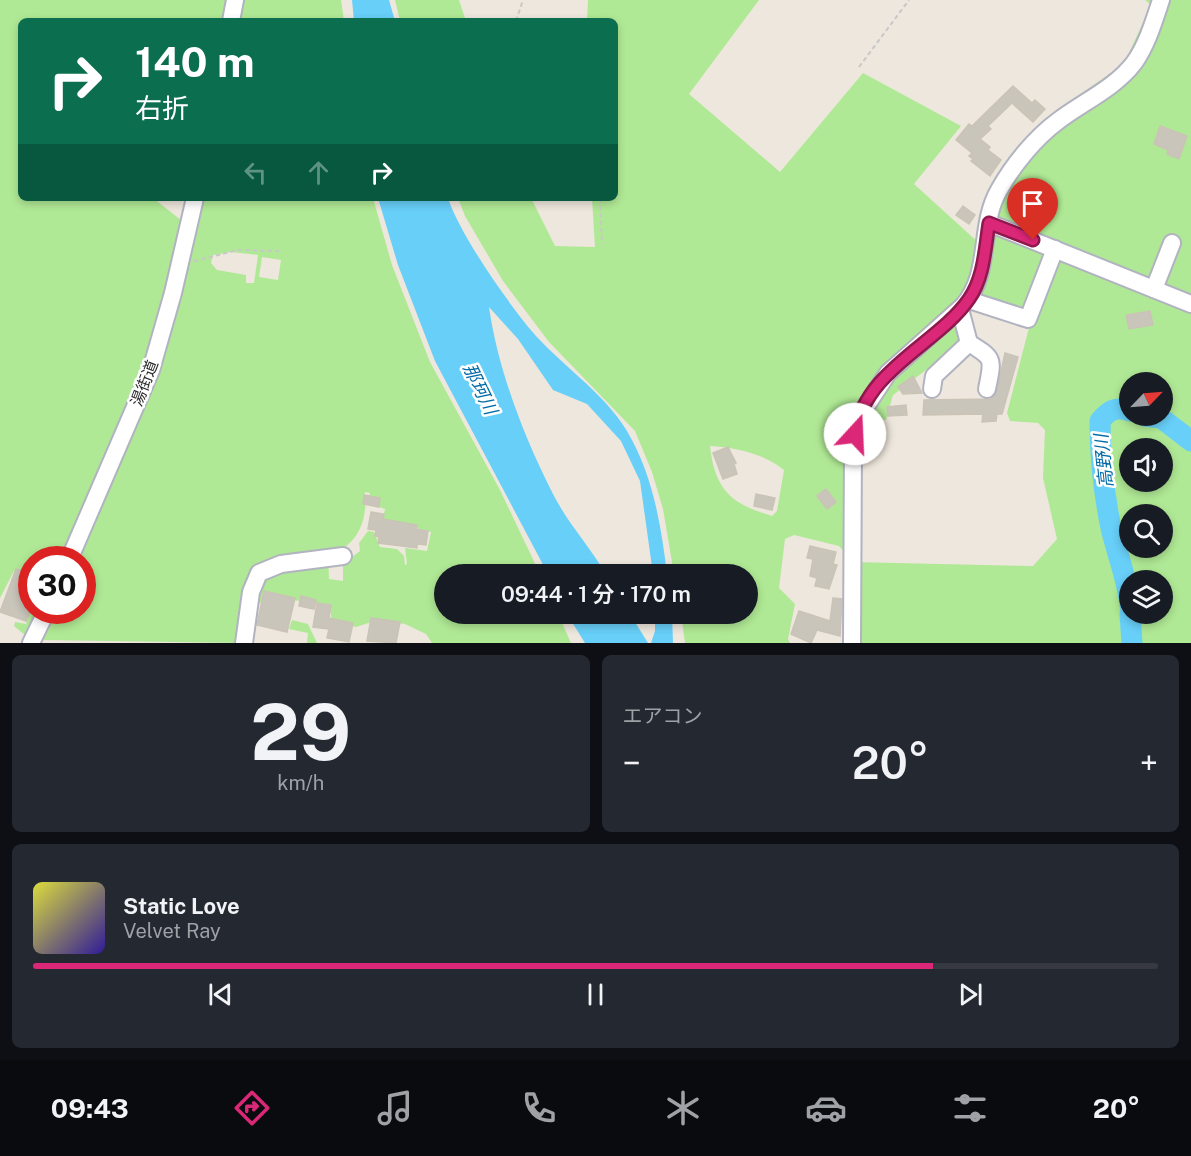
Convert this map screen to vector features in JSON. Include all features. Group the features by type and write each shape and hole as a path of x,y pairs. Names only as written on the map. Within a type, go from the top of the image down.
{"street":[{"path":"232,18 235,0"},
{"path":"852,643 853,448 857,420 888,373 964,304 981,273 989,223 999,190 1038,139 1057,122 1113,83 1134,63 1146,41 1161,0"},
{"name":"湯街道","path":"75,546 146,384 194,201"},
{"path":"989,223 1191,304"},
{"path":"1154,289 1172,243"},
{"path":"964,304 1028,319 1055,249"},
{"path":"964,304 969,343 989,356 992,362 987,389"},
{"path":"932,389 934,376 969,343"},
{"path":"244,643 251,592 259,573 281,564 343,556"},
{"path":"32,643 41,624"}],"path":[{"path":"517,18 523,0"},
{"path":"859,67 909,0"},
{"path":"600,201 602,244"},
{"path":"181,258 203,260 238,250 279,251"}],"green space":[{"path":"0,0 341,0 344,18 18,18 18,201 157,201 186,224 195,209 183,201 374,201 392,265 430,362 500,490 535,564 434,564 434,624 562,624 571,643 432,643 426,634 405,624 375,621 356,627 332,622 330,609 313,602 265,598 256,607 238,643 45,640 30,633 25,635 14,626 15,622 18,624 96,624 96,546 18,546 18,572 14,571 0,598","holes":["231,252 258,255 254,283 246,283 246,275 217,270 211,263 213,255","262,257 281,260 278,280 259,277","365,492 370,493 369,496 380,498 379,507 385,509 383,519 431,532 427,551 405,548 407,564 405,565 404,556 397,549 380,547 374,532 368,531 359,543 360,551 343,564 343,581 329,579 328,554 343,548 354,538 364,517"]},
{"path":"395,0 459,0 465,18 399,18"},
{"path":"588,0 759,0 689,94 780,172 863,73 961,126 914,184 980,244 956,324 963,342 893,395 886,420 854,421 851,562 1033,566 1057,539 1043,478 1045,430 1038,423 1010,421 1007,413 1032,316 978,297 1012,159 1056,111 1124,64 1151,5 1145,0 1191,0 1191,643 845,643 846,554 839,546 794,535 785,539 779,588 795,604 788,639 790,643 685,643 682,624 758,624 758,564 672,564 663,509 652,472 635,431 549,342 503,281 465,216 459,201 532,201 555,246 595,247 592,201 618,201 618,18 587,18","holes":["710,446 729,448 768,459 784,470 777,511 772,516 736,500 721,484 712,461"]},
{"path":"292,620 308,624 317,643 307,643 308,633 289,629"}],"water":[{"path":"352,0 389,0 394,18 354,18"},
{"name":"那珂川","path":"379,201 449,201 472,247 530,329 606,403 627,431 650,483 659,519 666,564 652,564 640,481 621,441 587,404 553,390 518,339 489,307 506,379 532,450 559,504 600,564 543,564 435,361 398,265"},
{"path":"573,624 636,624 648,643 585,643"},
{"path":"655,624 672,624 673,643 651,643"}],"building":[{"path":"1013,86 1032,103 1035,100 1045,109 1033,122 1012,103 988,126 991,129 980,139 990,147 988,150 1001,160 990,176 971,161 973,159 969,156 972,153 956,140 969,124 972,126"},
{"path":"1160,126 1187,136 1179,159 1167,154 1168,150 1154,144"},
{"path":"963,206 975,215 969,224 956,215"},
{"path":"1150,311 1153,325 1129,329 1126,315"},
{"path":"1005,353 1018,357 1002,414 997,414 996,421 982,422 983,414 923,415 924,400 991,399 997,391"},
{"path":"913,376 922,393 903,394 898,387"},
{"path":"906,405 907,415 888,416 887,407"},
{"path":"728,447 736,463 734,464 737,474 723,479 713,453"},
{"path":"826,489 836,502 827,509 817,496"},
{"path":"756,494 775,498 772,510 754,506"},
{"path":"364,495 380,498 379,507 363,504"},
{"path":"371,512 384,514 383,519 417,525 416,529 428,531 426,545 417,544 417,548 378,543 379,537 375,536 376,530 368,529"},
{"path":"810,546 836,552 833,564 837,565 829,589 815,586 817,578 810,576 813,559 807,558"},
{"path":"16,569 18,570 18,618 0,612"},
{"path":"264,591 295,598 287,632 257,625"},
{"path":"301,596 316,600 314,609 299,606"},
{"path":"833,598 842,599 840,636 817,630 811,643 791,634 799,611 830,621"},
{"path":"317,603 331,605 329,618 353,623 349,642 327,638 329,629 313,627"},
{"path":"371,618 400,622 396,643 367,641"}],"waterway":[{"name":"高野川","path":"1119,409 1113,410 1100,421 1106,502 1122,570"},
{"name":"高野川","path":"1171,426 1191,441"},
{"name":"高野川","path":"1131,624 1132,643"}],"route":[{"path":"855,434 857,420 888,373 969,300 981,273 989,223 1033,240"}]}
